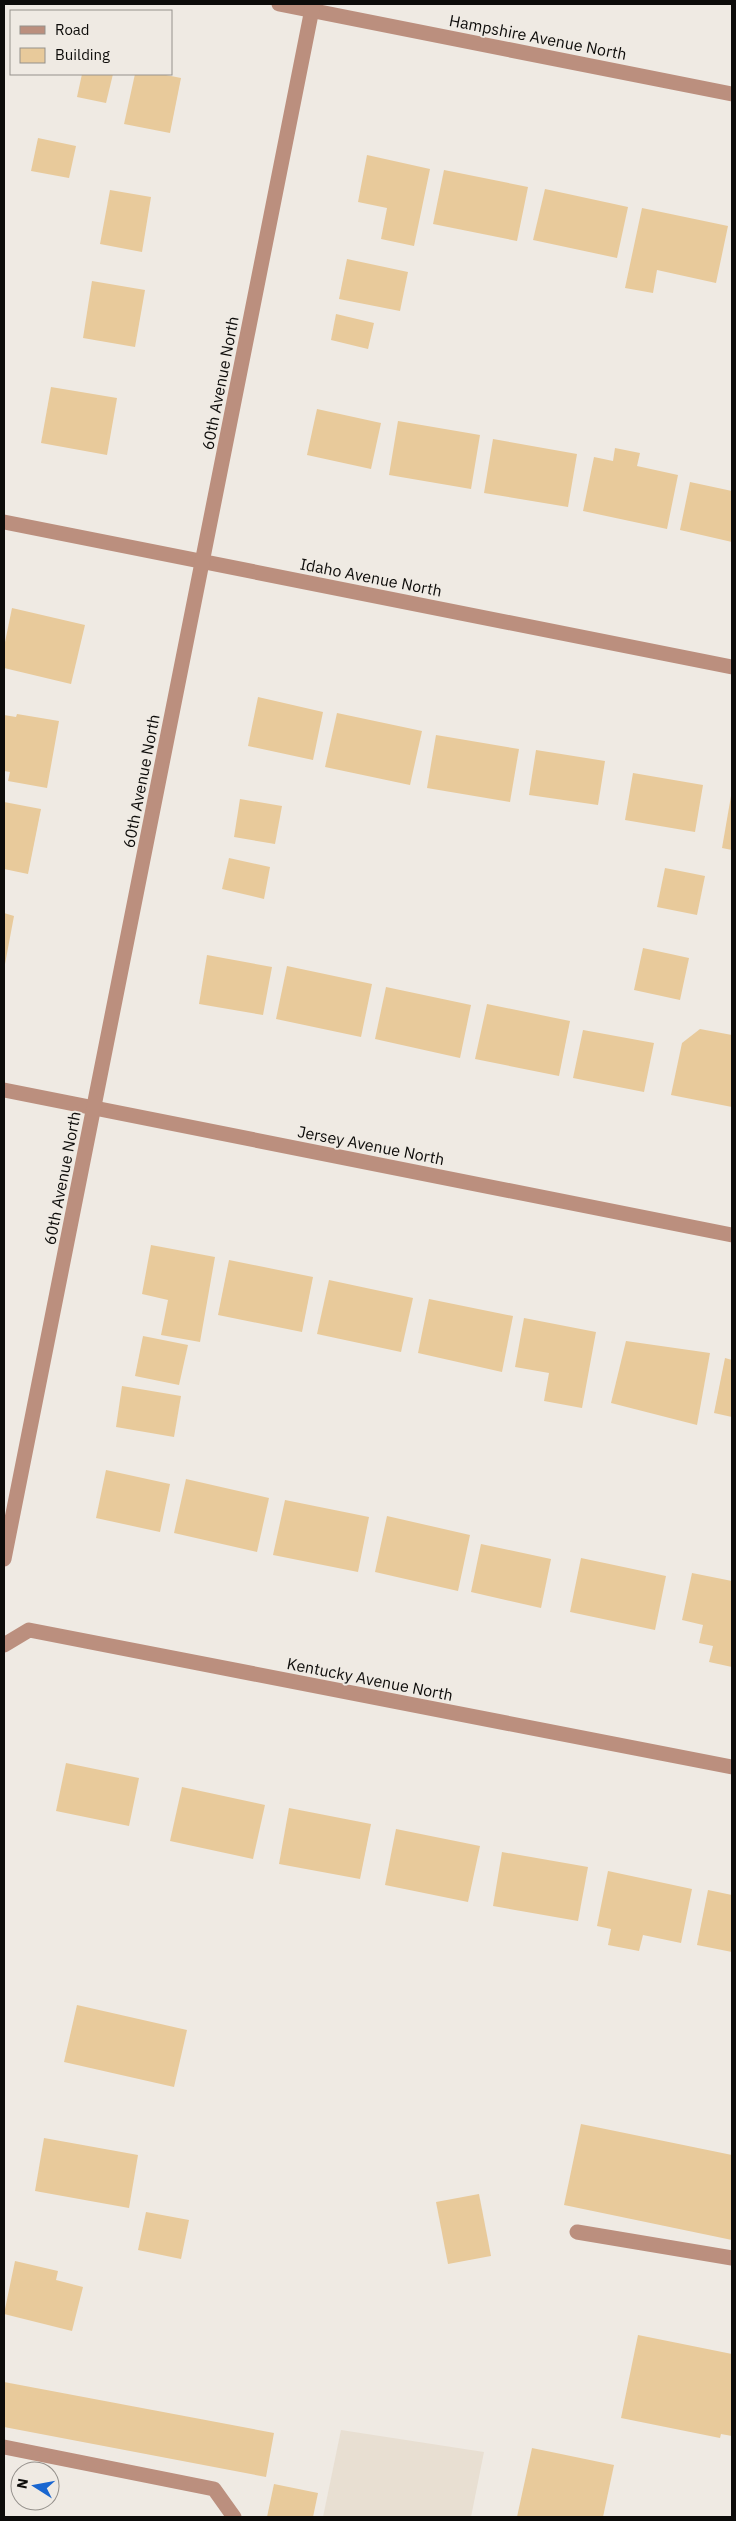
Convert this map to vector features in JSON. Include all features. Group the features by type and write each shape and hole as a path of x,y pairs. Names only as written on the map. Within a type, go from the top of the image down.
{"street":[{"name":"Hampshire Avenue North","path":"279,4 313,7 732,94"},
{"name":"60th Avenue North","path":"4,1559 313,7"},
{"name":"Idaho Avenue North","path":"4,522 732,667"},
{"name":"Jersey Avenue North","path":"4,1090 732,1235"},
{"name":"Kentucky Avenue North","path":"4,1645 29,1630 732,1767"},
{"path":"577,2232 732,2258"},
{"path":"4,2447 214,2489 234,2517"}],"shaded area":[{"path":"341,2430 484,2452 471,2517 323,2517"}],"building":[{"path":"82,75 113,75 106,103 77,97"},
{"path":"135,75 166,75 181,78 170,133 124,124"},
{"path":"38,138 76,146 69,178 31,171"},
{"path":"367,155 430,169 414,246 381,239 387,208 358,202"},
{"path":"444,170 528,187 517,241 433,224"},
{"path":"545,189 628,207 617,258 533,240"},
{"path":"110,190 151,197 142,252 100,244"},
{"path":"642,208 728,226 716,283 657,270 653,293 625,288"},
{"path":"347,259 408,272 400,311 339,299"},
{"path":"92,281 145,290 135,347 83,338"},
{"path":"336,314 374,323 368,349 331,340"},
{"path":"51,387 117,398 107,455 41,443"},
{"path":"317,409 381,423 371,469 307,455"},
{"path":"398,421 480,435 471,489 389,475"},
{"path":"493,439 577,454 568,507 484,493"},
{"path":"615,448 640,453 637,466 678,475 667,529 583,511 594,457 613,461"},
{"path":"690,482 732,491 732,542 680,530"},
{"path":"12,608 85,625 71,684 4,668 4,647"},
{"path":"258,697 323,712 313,760 248,746"},
{"path":"337,713 422,731 410,785 325,767"},
{"path":"17,714 59,721 47,788 8,781 10,772 4,771 4,715 16,717"},
{"path":"436,735 519,749 510,802 427,788"},
{"path":"536,750 605,761 598,805 529,795"},
{"path":"633,773 703,785 695,832 625,820"},
{"path":"732,796 732,850 722,848"},
{"path":"240,799 282,806 275,844 234,837"},
{"path":"4,802 41,809 28,874 4,869"},
{"path":"229,858 270,867 264,899 222,889"},
{"path":"665,868 705,876 697,915 657,907"},
{"path":"4,913 14,916 5,964 4,964"},
{"path":"643,948 689,958 680,1000 634,990"},
{"path":"207,955 272,967 263,1015 199,1004"},
{"path":"287,966 372,984 361,1037 276,1019"},
{"path":"386,987 471,1005 460,1058 375,1039"},
{"path":"487,1004 570,1021 559,1076 475,1059"},
{"path":"700,1029 732,1035 732,1107 671,1095 682,1043"},
{"path":"583,1030 654,1043 644,1092 573,1078"},
{"path":"151,1245 215,1257 200,1342 161,1335 168,1300 142,1294"},
{"path":"229,1260 313,1277 302,1332 218,1315"},
{"path":"329,1280 413,1298 401,1352 317,1334"},
{"path":"429,1299 513,1316 502,1372 418,1353"},
{"path":"524,1318 596,1332 582,1408 544,1401 549,1373 515,1367"},
{"path":"143,1336 188,1345 179,1385 135,1376"},
{"path":"626,1341 710,1353 697,1425 611,1403"},
{"path":"725,1358 732,1360 732,1417 714,1413"},
{"path":"122,1386 181,1396 174,1437 116,1427"},
{"path":"106,1470 170,1484 160,1532 96,1518"},
{"path":"186,1479 269,1498 257,1552 174,1533"},
{"path":"285,1500 369,1517 358,1572 273,1555"},
{"path":"387,1516 470,1535 458,1591 375,1572"},
{"path":"481,1544 551,1559 541,1608 471,1592"},
{"path":"581,1558 666,1576 655,1630 570,1612"},
{"path":"692,1573 732,1581 732,1667 709,1662 713,1646 699,1643 703,1625 682,1620"},
{"path":"66,1763 139,1778 129,1826 56,1811"},
{"path":"182,1787 265,1805 253,1859 170,1841"},
{"path":"289,1808 371,1824 360,1879 279,1864"},
{"path":"396,1829 480,1846 468,1902 385,1885"},
{"path":"502,1852 588,1867 578,1921 493,1906"},
{"path":"608,1871 692,1889 681,1943 643,1935 639,1951 608,1945 611,1929 597,1926"},
{"path":"708,1890 732,1895 732,1952 697,1945"},
{"path":"77,2005 187,2030 174,2087 64,2062"},
{"path":"581,2124 732,2155 732,2240 564,2205"},
{"path":"44,2138 138,2155 129,2208 35,2191"},
{"path":"479,2194 491,2256 448,2264 436,2202"},
{"path":"146,2212 189,2220 181,2259 138,2250"},
{"path":"15,2261 58,2271 56,2280 83,2287 72,2331 4,2314"},
{"path":"638,2335 732,2354 732,2436 721,2434 720,2438 621,2418"},
{"path":"4,2382 274,2433 266,2477 4,2427"},
{"path":"532,2448 614,2465 603,2517 517,2517"},
{"path":"274,2484 318,2493 313,2517 267,2517"}]}
